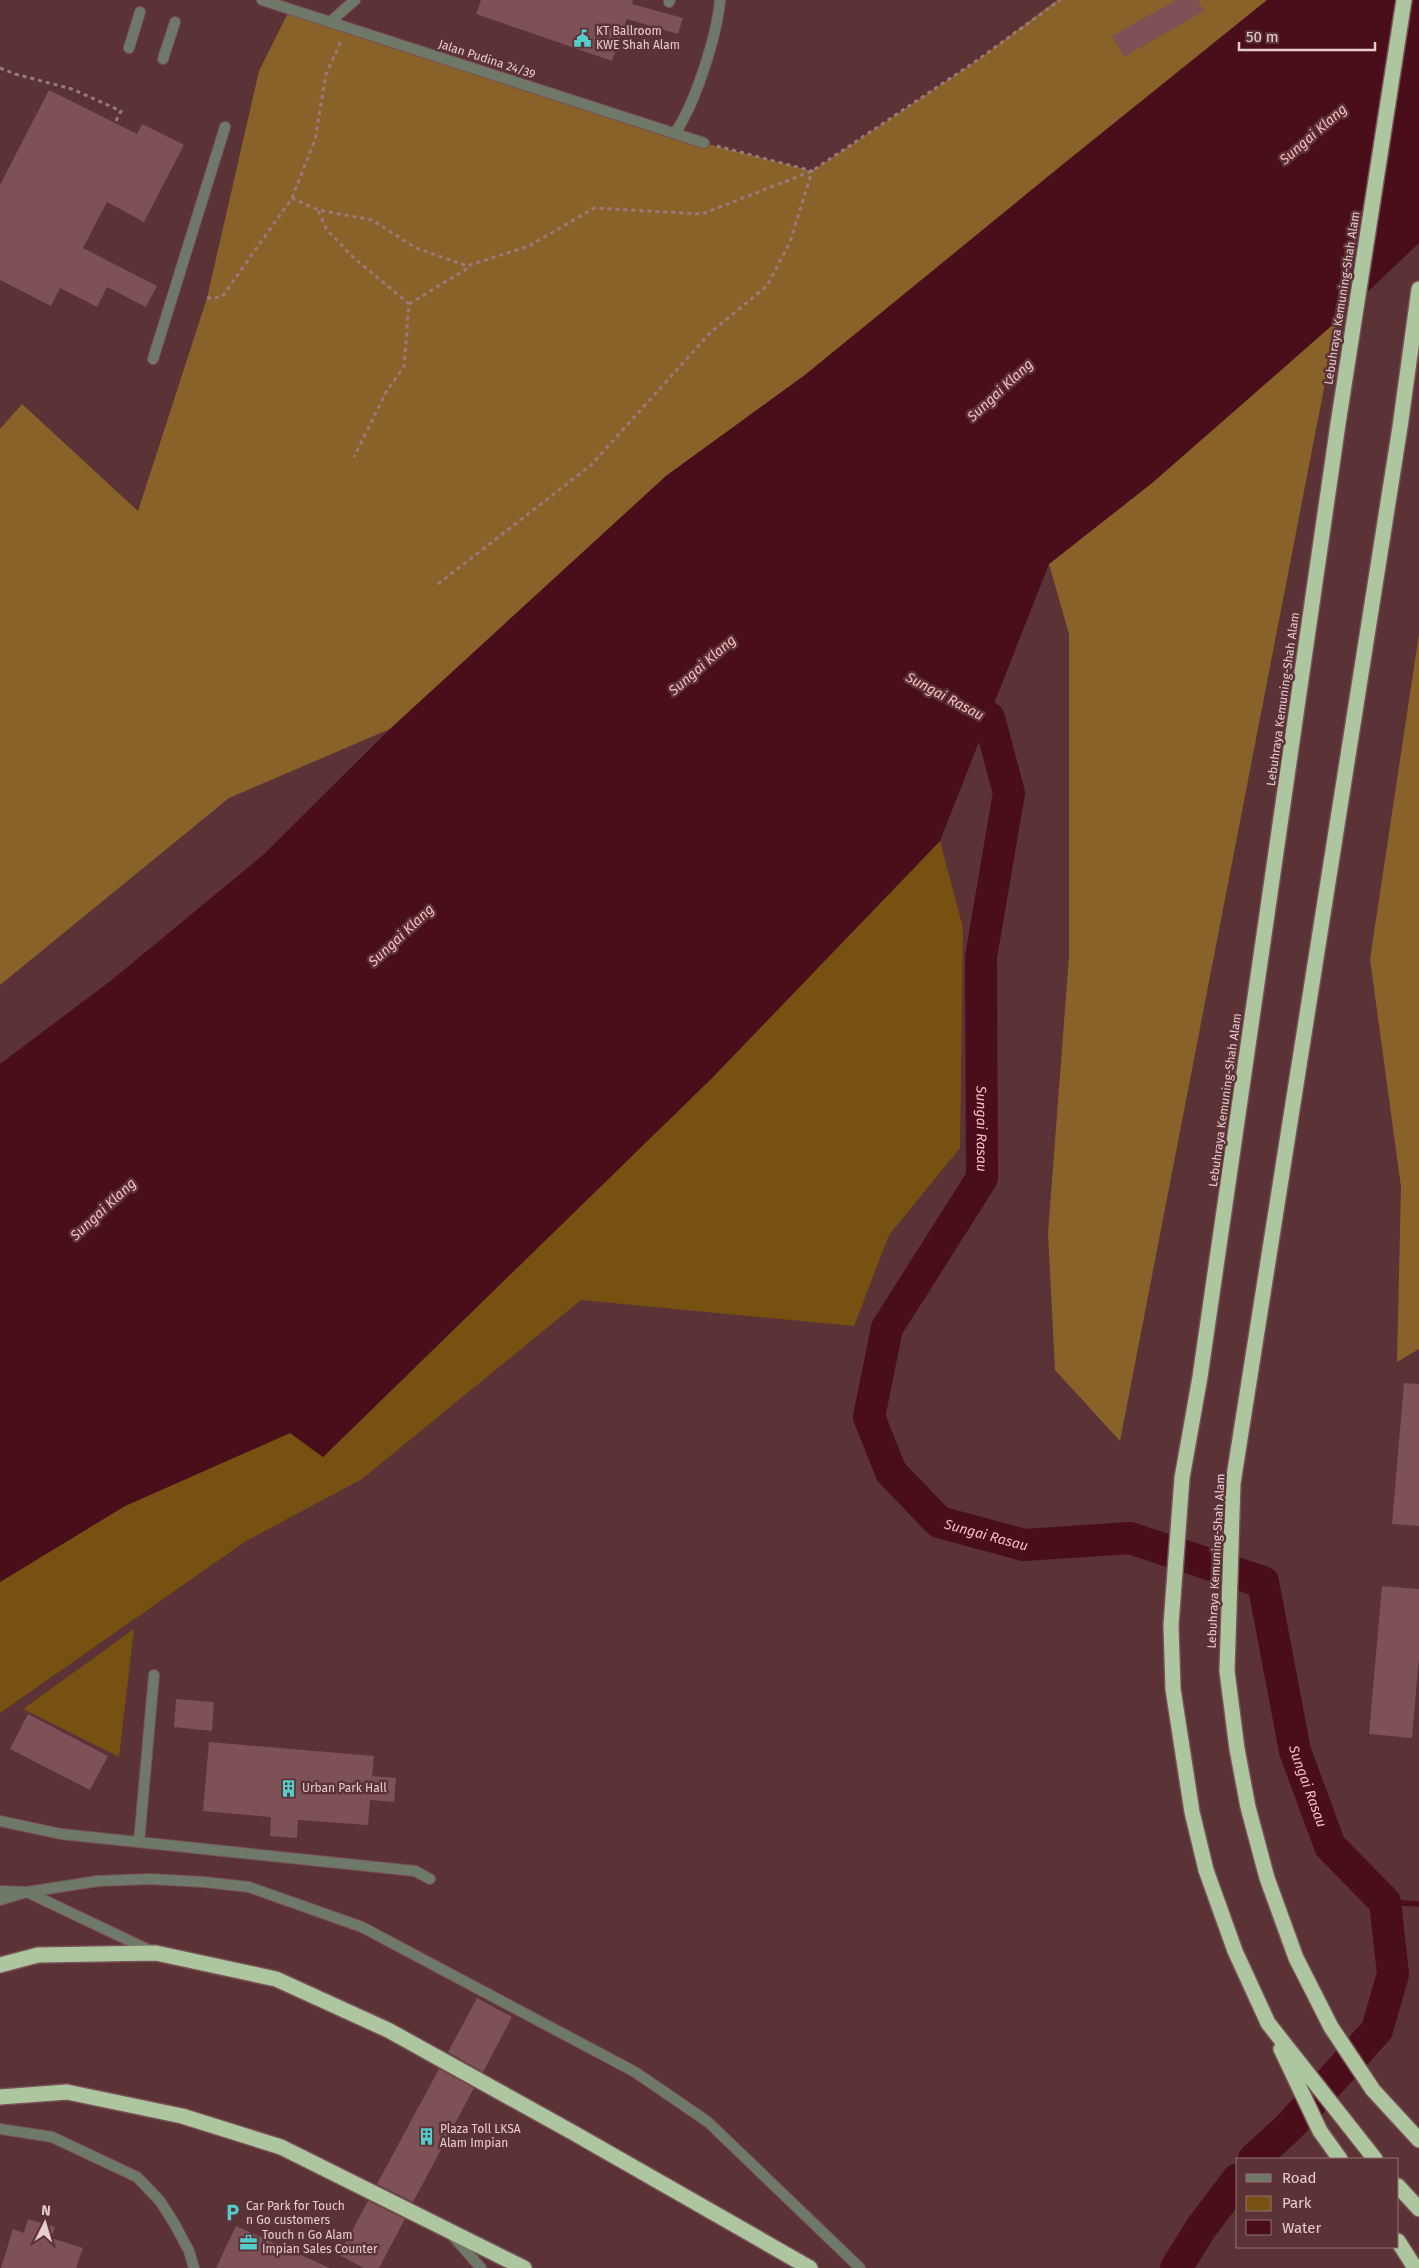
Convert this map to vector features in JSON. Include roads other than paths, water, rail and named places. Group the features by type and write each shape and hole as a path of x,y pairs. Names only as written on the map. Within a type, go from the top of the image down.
{"highway":[{"name":"Lebuhraya Kemuning-Shah Alam","path":"1374,2158 1268,2023 1235,1951 1206,1870 1192,1812 1174,1689 1171,1625 1182,1478 1200,1377 1338,424 1404,0"},
{"name":"Lebuhraya Kemuning-Shah Alam","path":"1419,289 1397,447 1233,1483 1226,1671 1237,1749 1248,1807 1267,1878 1296,1958 1331,2027 1373,2090 1419,2140"},
{"path":"0,1965 38,1955 156,1954 276,1978 388,2030 572,2132 810,2268"},
{"path":"1268,2023 1320,2131 1339,2158"},
{"path":"0,2097 67,2092 182,2116 281,2147 524,2268"},
{"path":"1399,2187 1419,2209"},
{"path":"1399,2243 1414,2268"}],"street":[{"name":"Jalan Pudina 24/39","path":"262,0 704,143"},
{"path":"330,22 355,0"},
{"path":"675,133 685,119 704,64 719,12 720,0"},
{"path":"129,48 140,12"},
{"path":"163,59 175,22"},
{"path":"153,359 225,127"},
{"path":"139,1842 154,1675"},
{"path":"0,1821 61,1834 415,1871 430,1879"},
{"path":"0,1900 27,1892 98,1881 150,1879 222,1884 249,1887 362,1927 635,2072 708,2122 860,2268"},
{"path":"0,1891 27,1892 156,1954"},
{"path":"0,2129 52,2136 137,2177 160,2201 174,2223 189,2251 194,2268"},
{"path":"450,2232 481,2268"}],"water":[{"name":"Sungai Klang","path":"1267,0 1419,0 1419,243 1337,321 1152,483 1049,564 940,841 711,1079 323,1457 290,1433 125,1506 0,1582 0,1064 113,979 263,855 390,729 666,476 805,375"}],"waterway":[{"name":"Sungai Rasau","path":"949,697 989,718 1009,793 981,957 982,1178 887,1328 869,1417 891,1472 939,1522 1024,1545 1130,1538 1263,1582 1295,1751 1330,1846 1385,1902 1393,1974 1377,2030 1289,2127 1255,2158"},
{"path":"1385,1902 1419,1904"},
{"name":"Sungai Rasau","path":"1176,2268 1201,2228 1236,2182"}],"place":[{"name":"KT Ballroom KWE Shah Alam","path":"582,38"},
{"name":"Urban Park Hall","path":"288,1788"},
{"name":"Plaza Toll LKSA Alam Impian","path":"426,2136"},
{"name":"Car Park for Touch n Go customers","path":"232,2213"},
{"name":"Touch n Go Alam Impian Sales Counter","path":"248,2242"}]}
